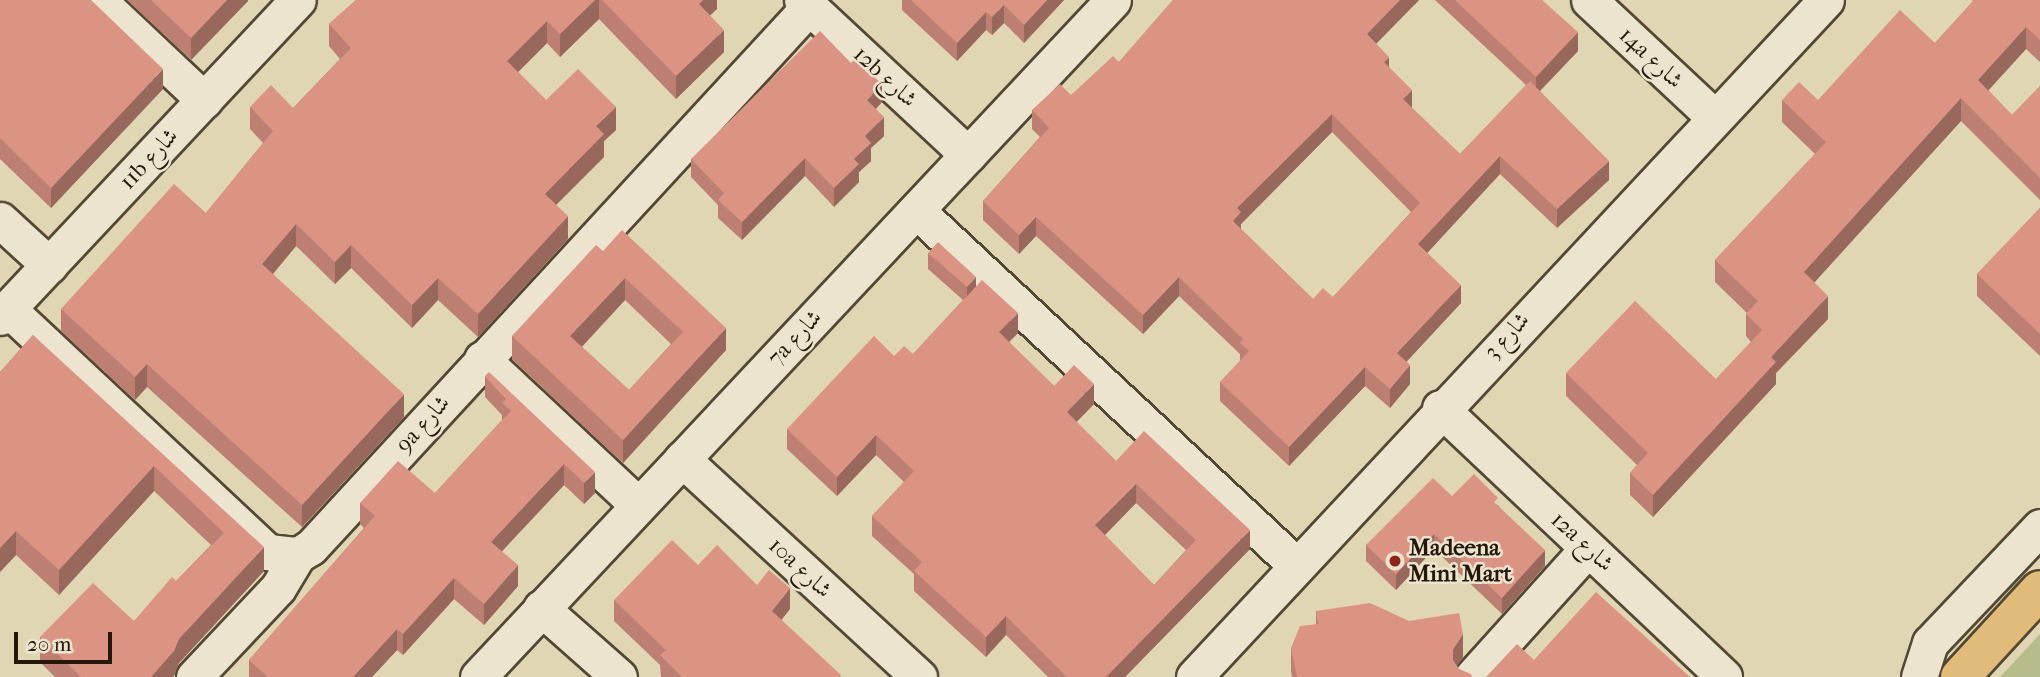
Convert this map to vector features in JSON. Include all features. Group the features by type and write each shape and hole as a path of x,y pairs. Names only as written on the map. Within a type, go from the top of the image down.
{"main road":[{"path":"1960,677 2040,590"}],"street":[{"path":"98,0 204,100"},
{"name":"11b شارع","path":"4,313 298,0"},
{"name":"7a شارع","path":"478,677 1113,0"},
{"name":"14a شارع","path":"1589,0 1714,117"},
{"name":"شارع 3","path":"1194,677 1440,408 1826,0"},
{"name":"12b شارع","path":"806,3 968,155"},
{"name":"9a شارع","path":"194,677 278,588 298,555 311,547 806,3"},
{"path":"916,210 1297,566"},
{"path":"0,220 49,265"},
{"path":"4,313 268,552 298,555"},
{"path":"482,359 638,505"},
{"name":"12a شارع","path":"1440,408 1724,677"},
{"name":"10a شارع","path":"682,459 919,677"},
{"path":"1919,677 1930,643 2040,527"},
{"path":"1472,677 1588,548"},
{"path":"541,608 619,677"}],"green space":[{"path":"2040,634 2040,677 2000,677"}],"building":[{"path":"0,0 91,0 163,69 51,188 0,138"},
{"path":"151,0 227,0 191,38"},
{"path":"356,0 595,0 560,34 547,21 507,61 546,100 578,69 616,107 596,126 604,134 545,194 568,216 478,314 438,278 412,305 351,245 335,262 296,224 262,264 404,394 302,505 147,364 135,377 61,309 174,184 206,213 273,131 250,107 271,85 293,108 351,48 329,24"},
{"path":"602,0 703,0 699,4 724,30 676,76"},
{"path":"911,0 1047,0 1024,25 1004,5 992,17 986,12 957,43"},
{"path":"1173,0 1400,0 1367,34 1389,57 1384,62 1412,90 1403,99 1460,154 1530,81 1609,161 1557,209 1500,156 1418,244 1461,285 1397,353 1410,365 1390,389 1365,367 1289,447 1220,382 1249,351 1240,343 1243,339 1179,277 1143,315 1036,217 1019,235 983,201 1049,128 1032,110 1060,84 1071,95 1113,56 1119,62","holes":["1332,114 1420,203 1333,297 1323,288 1313,299 1233,221 1241,212 1237,208"]},
{"path":"1455,0 1542,0 1578,32 1536,77"},
{"path":"1974,0 2040,0 2040,40 2026,27 1978,80 2012,115 2040,86 2040,178 1961,98 1804,272 1828,296 1771,357 1776,362 1653,495 1630,473 1648,453 1566,373 1635,301 1716,379 1762,330 1746,314 1758,301 1715,260 1826,142 1782,100 1799,82 1818,100 1900,10 1935,43"},
{"path":"820,31 851,63 855,59 882,84 867,100 884,117 865,136 871,143 854,159 859,164 834,188 805,158 742,222 718,200 724,193 691,159"},
{"path":"2040,208 2040,334 1977,274"},
{"path":"622,230 726,328 623,440 512,336 596,245 603,251","holes":["625,278 683,332 629,390 570,336"]},
{"path":"938,242 976,277 967,287 928,253"},
{"path":"982,280 1018,313 999,332 1054,386 1074,365 1094,384 1067,412 1116,461 1144,431 1250,530 1106,677 1067,677 1006,616 986,637 914,571 922,562 872,516 914,471 876,435 837,477 787,429 874,336 894,356 904,346 913,354","holes":["1136,484 1196,540 1154,585 1095,525"]},
{"path":"33,335 264,547 179,639 174,651 151,677 81,677 40,637 93,583 134,621 172,577 176,581 224,533 154,466 59,570 16,531 0,548 0,372"},
{"path":"489,372 595,472 584,483 564,464 491,542 518,565 484,604 454,578 403,634 397,629 353,677 268,677 249,660 375,516 360,503 398,461 435,493 511,411 502,403 506,399 485,376"},
{"path":"1474,474 1498,498 1494,502 1545,550 1502,598 1434,534 1396,574 1366,545 1433,478 1452,496"},
{"path":"672,540 698,565 717,545 757,585 769,570 790,588 772,611 841,675 682,677 660,655 666,650 614,600"},
{"path":"1596,592 1690,677 1486,677 1517,644 1534,660"},
{"path":"1370,603 1409,621 1459,613 1463,634 1453,649 1453,660 1459,669 1472,677 1297,677 1291,648 1300,626 1318,624 1316,611"}],"place":[{"name":"Madeena Mini Mart","path":"1395,561"}]}
